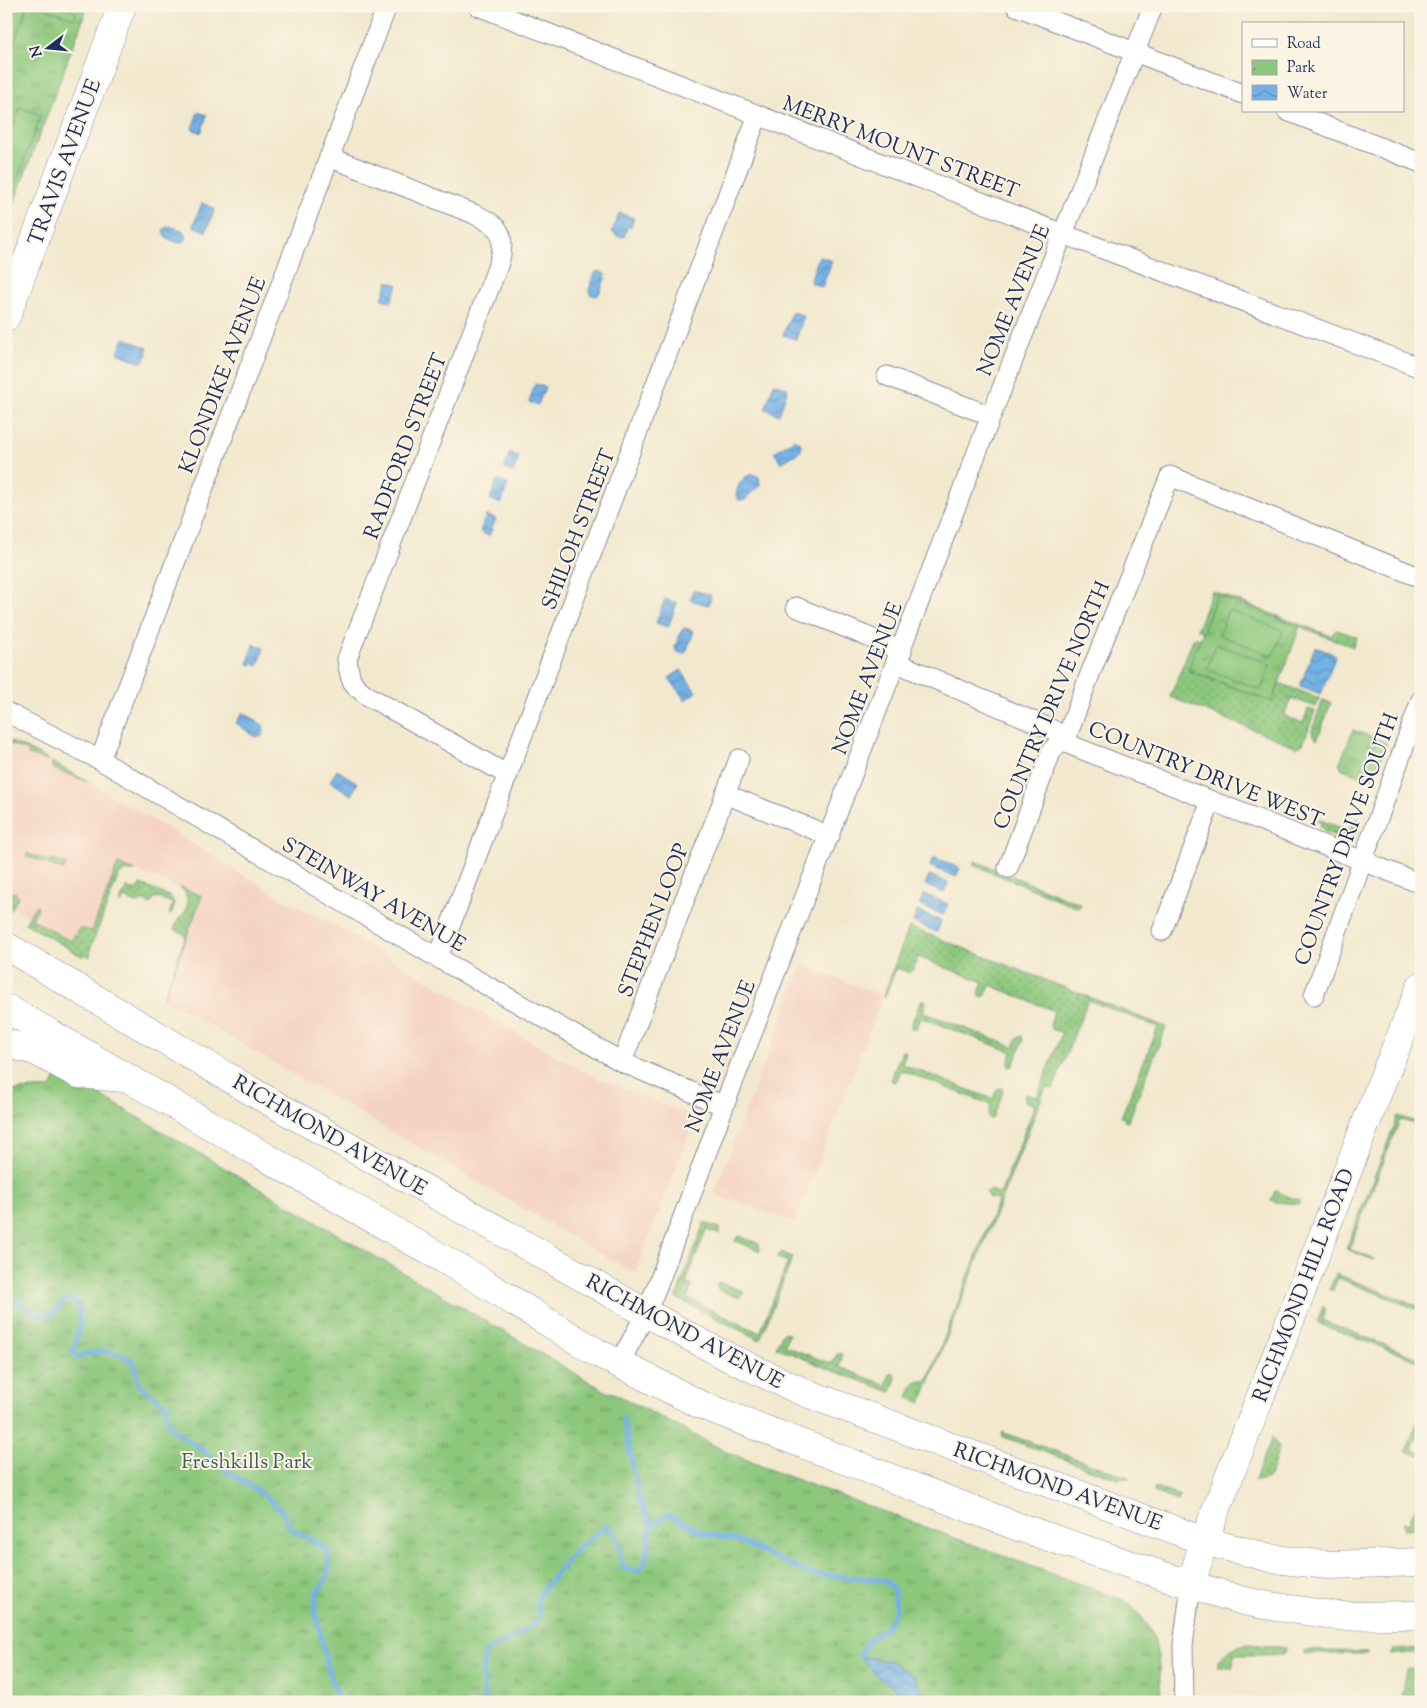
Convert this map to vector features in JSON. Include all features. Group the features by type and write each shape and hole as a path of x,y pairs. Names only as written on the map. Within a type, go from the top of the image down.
{"main road":[{"name":"TRAVIS AVENUE","path":"6,317 12,287 122,6"},
{"name":"RICHMOND AVENUE","path":"6,946 258,1094 646,1314 722,1354 802,1391 1204,1541 1274,1559 1328,1565 1421,1562"},
{"name":"RICHMOND HILL ROAD","path":"1191,1585 1204,1541 1379,1089 1421,986"},
{"path":"6,1008 131,1078 471,1275 618,1364 707,1407 1012,1525 1191,1585 1264,1606 1339,1616 1421,1615"},
{"path":"6,1043 35,1051 78,1074 131,1078"}],"street":[{"name":"KLONDIKE AVENUE","path":"100,760 387,6"},
{"name":"MERRY MOUNT STREET","path":"478,6 1063,234 1421,368"},
{"path":"1016,6 1242,94"},
{"name":"NOME AVENUE","path":"618,1364 646,1314 724,1106 991,416 1153,6"},
{"path":"1290,112 1421,163"},
{"name":"SHILOH STREET","path":"438,958 758,115"},
{"name":"RADFORD STREET","path":"329,157 474,214 491,222 501,233 503,248 499,263 347,659 349,674 354,686 368,696 508,775"},
{"path":"887,376 991,416"},
{"name":"COUNTRY DRIVE NORTH","path":"1008,868 1052,750 1070,728 1170,476 1421,578"},
{"name":"COUNTRY DRIVE WEST","path":"796,607 1051,729 1064,737 1073,746 1421,884"},
{"name":"COUNTRY DRIVE SOUTH","path":"1314,994 1421,700"},
{"name":"STEINWAY AVENUE","path":"6,712 100,760 438,958 622,1062 724,1106"},
{"name":"STEPHEN LOOP","path":"622,1062 739,759"},
{"path":"725,794 830,836"},
{"path":"1162,931 1211,801"},
{"path":"1184,1702 1183,1645 1191,1585"}],"shaded area":[{"path":"6,739 48,759 207,852 229,867 308,913 309,911 549,1052 595,1077 696,1118 635,1272 594,1250 163,998 201,896 118,864 83,957 25,923 28,916 12,907 8,913 6,912"},
{"path":"802,965 883,996 795,1223 714,1194"}],"green space":[{"path":"6,6 88,6 6,224"},
{"path":"6,6 27,6 12,49 6,47"},
{"path":"39,6 60,6 76,12 74,19"},
{"path":"20,107 41,115 6,210 6,145"},
{"path":"1212,591 1331,636 1337,630 1357,637 1353,647 1217,595 1203,632 1197,629"},
{"path":"1217,595 1300,627 1272,702 1188,670"},
{"path":"1228,610 1283,631 1273,656 1219,635"},
{"path":"1194,637 1200,639 1189,671 1272,702 1279,683 1319,698 1316,707 1291,698 1284,716 1303,723 1308,709 1315,711 1303,744 1297,747 1170,697"},
{"path":"1216,644 1270,664 1261,690 1207,669"},
{"path":"1323,700 1331,703 1317,740 1313,736 1312,730"},
{"path":"1353,730 1387,743 1372,781 1341,768 1342,766 1339,765"},
{"path":"6,739 48,759 48,761 28,755 29,751 6,743"},
{"path":"52,762 88,782 52,768"},
{"path":"1318,819 1349,831 1355,820 1360,821 1353,839 1347,841 1323,831 1324,828 1320,827 1321,822 1317,821"},
{"path":"27,853 52,862 53,860 66,864 64,870 26,856"},
{"path":"975,861 1081,904 1079,908 973,865"},
{"path":"118,864 135,871 124,871 118,877 91,947 90,957 85,954 83,957 25,923 37,905 38,908 32,919 70,941 79,929 92,931"},
{"path":"140,884 171,897 174,902 174,906 170,915 173,903 154,897 151,904 141,900 139,904 124,898 121,904 119,903 127,887 134,890"},
{"path":"180,887 202,896 163,999 186,935 174,929 179,918 187,910 188,903 187,897"},
{"path":"12,892 16,893 18,898 8,913 6,912 6,903"},
{"path":"909,927 1166,1027 1128,1122 1124,1121 1125,1118 1121,1117 1158,1027 1088,1000 1053,1089 1046,1087 921,1403 908,1398 911,1388 914,1384 928,1380 998,1200 988,1197 986,1192 991,1190 1000,1194 1035,1105 1025,1101 1024,1096 1027,1094 1037,1097 1062,1033 1052,1029 1050,1026 1054,1011 990,985 985,996 980,997 979,993 983,982 918,957 910,973 896,968 885,997 883,996"},
{"path":"924,999 926,1003 923,1012 1014,1047 1017,1038 1022,1036 1023,1041 1013,1066 1009,1067 1008,1064 1012,1052 927,1020 921,1018 917,1028 912,1030 911,1025 921,1001"},
{"path":"902,1051 906,1053 902,1064 982,1095 993,1099 997,1089 1002,1088 1003,1092 993,1118 990,1119 988,1116 991,1105 901,1070 897,1080 892,1081 891,1078"},
{"name":"Freshkills Park","path":"59,1071 607,1392 614,1393 725,1451 776,1472 1123,1600 1144,1620 1155,1642 1161,1694 1155,1694 1155,1702 6,1702 6,1091 51,1088"},
{"path":"1398,1116 1416,1122 1400,1120 1349,1249 1373,1260 1346,1249"},
{"path":"1275,1191 1300,1201 1299,1204 1271,1200"},
{"path":"704,1223 719,1228 719,1234 706,1230 686,1283 692,1286 687,1298 760,1333 781,1278 784,1279 760,1340 676,1298"},
{"path":"740,1236 759,1244 760,1251 735,1241"},
{"path":"781,1252 793,1257 785,1277 782,1276 788,1262 776,1257"},
{"path":"1336,1274 1421,1307 1421,1311 1338,1278 1333,1290 1329,1290"},
{"path":"718,1282 743,1291 743,1294 739,1298 719,1290 717,1287"},
{"path":"1323,1306 1326,1309 1322,1320 1421,1359 1421,1362 1317,1323"},
{"path":"784,1332 789,1334 785,1346 832,1364 837,1354 841,1353 842,1357 839,1367 886,1385 890,1373 894,1374 896,1378 891,1392 776,1347"},
{"path":"1421,1411 1421,1427 1412,1450 1421,1453 1421,1457 1406,1451"},
{"path":"1002,1432 1130,1478 1117,1479 1001,1436"},
{"path":"1272,1437 1279,1448 1270,1476 1254,1482"},
{"path":"1154,1487 1180,1496 1178,1501 1153,1492"},
{"path":"1421,1494 1421,1529 1404,1530 1403,1522 1408,1524"},
{"path":"1250,1644 1286,1648 1285,1654 1234,1655 1233,1667 1217,1667 1221,1658 1229,1650"},
{"path":"1421,1648 1421,1652 1390,1655 1393,1650"},
{"path":"1304,1650 1367,1652 1367,1654 1304,1654"},
{"path":"1421,1667 1421,1702 1400,1702 1406,1669"}],"water":[{"path":"198,112 207,115 201,133 192,129"},
{"path":"202,203 215,209 206,232 193,226"},
{"path":"619,213 634,218 631,227 628,226 624,237 617,236 612,232"},
{"path":"169,226 182,230 187,237 185,241 178,243 165,237 163,230"},
{"path":"819,256 832,261 822,287 810,282"},
{"path":"598,271 605,274 606,277 599,294 596,296 590,294 589,290 595,273"},
{"path":"388,281 398,285 391,302 382,299"},
{"path":"792,311 804,316 796,339 783,335"},
{"path":"124,338 148,348 145,360 141,363 118,353"},
{"path":"774,383 788,388 779,415 765,409"},
{"path":"535,384 545,387 538,405 529,402"},
{"path":"795,439 797,442 799,441 802,450 781,463 774,452"},
{"path":"510,452 519,456 513,473 504,469"},
{"path":"752,474 759,477 760,485 745,500 739,500 736,495 739,485 745,477"},
{"path":"497,480 508,484 501,504 490,499"},
{"path":"486,515 496,519 489,536 480,532"},
{"path":"693,590 711,595 709,605 690,600"},
{"path":"665,599 677,603 668,627 656,623"},
{"path":"684,628 692,630 693,634 686,652 683,654 676,651 675,647"},
{"path":"253,644 264,648 258,666 252,663 251,665 248,664"},
{"path":"1315,647 1336,655 1321,694 1300,686"},
{"path":"681,670 696,692 685,700 669,678"},
{"path":"243,712 264,726 263,729 265,730 261,737 258,735 257,738 236,723"},
{"path":"337,770 358,783 351,795 330,781"},
{"path":"933,857 960,868 956,877 930,866"},
{"path":"929,875 948,883 944,893 925,885"},
{"path":"924,894 948,904 943,915 919,905"},
{"path":"917,911 941,921 937,932 913,922"},
{"path":"860,1656 892,1662 915,1677 928,1702 915,1702 878,1677"}],"waterway":[{"path":"6,1293 34,1313 45,1316 54,1313 68,1299 77,1302 80,1321 73,1353 78,1357 94,1352 107,1352 120,1355 134,1362 139,1385 167,1406 166,1416 171,1428 205,1452 224,1469 264,1495 282,1511 290,1528 328,1551 328,1577 316,1594 315,1611 329,1672 339,1702"},
{"path":"623,1418 639,1498 651,1526 668,1514 703,1533 740,1541 809,1574 885,1580 894,1590 896,1610 886,1628 870,1638 860,1656"},
{"path":"484,1702 483,1673 485,1652 520,1634 537,1622 539,1595 575,1551 606,1526 616,1534 624,1569 638,1571 645,1563 651,1526"}]}
